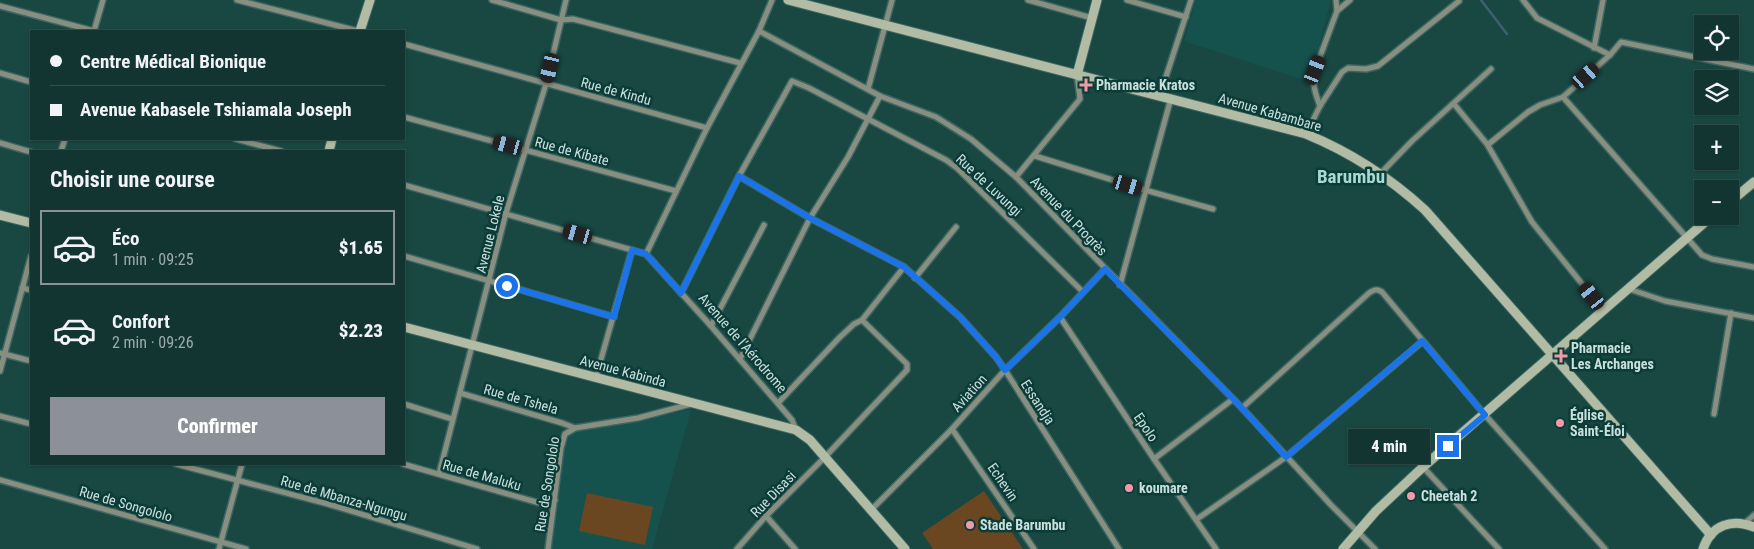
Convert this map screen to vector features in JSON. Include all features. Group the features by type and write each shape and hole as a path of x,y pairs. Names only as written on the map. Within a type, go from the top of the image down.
{"main road":[{"path":"359,30 370,0"},
{"name":"Avenue Kabambare","path":"788,0 1306,134 1334,146 1380,174 1404,191 1425,210 1711,535"},
{"path":"1077,75 1097,0"},
{"path":"1739,194 1754,182"},
{"path":"0,215 30,223"},
{"path":"1343,549 1376,511 1423,467 1701,225"},
{"name":"Avenue Kabinda","path":"405,327 796,430 810,440 825,457"},
{"path":"825,457 905,549"},
{"path":"1703,549 1711,535 1727,524 1737,522 1754,527"}],"street":[{"path":"94,30 103,0"},
{"path":"237,0 355,30"},
{"path":"492,0 561,20 572,19 740,63"},
{"name":"Avenue Lokele","path":"439,474 506,214 546,84 566,0"},
{"path":"405,185 646,254 740,63 759,32 772,0"},
{"path":"868,89 892,0"},
{"path":"1028,0 1092,18"},
{"path":"1127,0 1186,17"},
{"path":"1160,95 1192,0"},
{"path":"1320,106 1314,90 1313,80 1337,11 1336,0"},
{"path":"1337,11 1350,0"},
{"path":"1523,0 1537,18 1610,55"},
{"path":"1594,48 1603,0"},
{"path":"1306,134 1320,106 1342,72 1348,68 1366,69 1378,66 1458,2"},
{"path":"0,6 90,30"},
{"name":"Avenue du Progrès","path":"759,32 880,96 936,117 971,139 1016,177 1242,408 1286,457 1375,549"},
{"path":"1487,144 1528,112 1540,105 1563,97 1610,55 1621,42 1754,69"},
{"name":"Rue de Kindu","path":"405,44 707,128"},
{"path":"1380,174 1412,141 1491,69"},
{"path":"0,74 30,82"},
{"path":"1016,177 1080,100 1077,75"},
{"name":"Rue de Luvungi","path":"739,176 790,83 795,82 946,160 957,168 1083,292"},
{"path":"740,359 810,218 848,157 880,96"},
{"path":"1563,97 1702,254 1712,260 1754,267"},
{"path":"1120,285 1171,98"},
{"path":"1454,104 1487,144 1532,222 1604,311"},
{"name":"Rue de Kibate","path":"405,117 676,191"},
{"path":"240,140 277,150"},
{"path":"0,143 30,152"},
{"path":"1034,156 1213,209"},
{"path":"681,293 739,176"},
{"name":"Essandja","path":"739,176 810,218 904,267 960,317 996,357 1005,370 1119,549"},
{"path":"711,326 764,225"},
{"path":"915,278 956,226"},
{"path":"596,377 632,250"},
{"name":"Avenue de l’Aérodrome","path":"646,254 778,403 792,420 796,430"},
{"path":"405,256 614,317"},
{"path":"0,371 2,353 30,260"},
{"path":"778,403 839,338 854,324 862,320 904,267"},
{"name":"Aviation","path":"871,510 952,429 1005,370 1060,317 1105,269"},
{"path":"22,288 30,290"},
{"path":"1629,288 1665,301 1754,318"},
{"path":"1242,408 1376,289 1382,292 1485,415 1605,549"},
{"path":"1714,414 1731,313"},
{"name":"Epolo","path":"1060,317 1154,460 1197,519 1216,549"},
{"name":"Rue Disasi","path":"738,549 766,516 907,370 907,364 862,320"},
{"path":"1197,519 1286,457 1422,341"},
{"path":"2,353 30,361"},
{"name":"Rue de Tshela","path":"460,393 562,422 575,428"},
{"path":"1154,460 1233,399"},
{"name":"Rue de Songololo","path":"548,549 565,434 575,428 638,418 692,403"},
{"path":"405,404 452,419"},
{"path":"0,416 30,424"},
{"name":"Echevin","path":"952,429 1034,549"},
{"name":"Rue de Mbanza-Ngungu","path":"180,465 328,504 476,549"},
{"path":"219,549 242,465"},
{"name":"Rue de Maluku","path":"405,465 543,504 555,500"},
{"path":"1423,467 1499,549"},
{"name":"Rue de Songololo","path":"0,480 246,549"},
{"path":"1745,523 1754,515"},
{"path":"766,516 795,549"}],"shaded area":[{"path":"1196,0 1331,0 1310,82 1184,41"},
{"path":"691,410 652,549 550,549 564,447 569,434 573,431"},
{"name":"Stade Barumbu","path":"984,491 1023,549 933,549 922,533"},
{"path":"587,493 653,507 645,545 579,531"}],"waterway":[{"path":"1481,0 1507,34"}],"place":[{"name":"Pharmacie Kratos","path":"1086,85"},
{"name":"Pharmacie Les Archanges","path":"1561,356"},
{"name":"Église Saint-Éloi","path":"1560,423"},
{"name":"koumare","path":"1129,488"},
{"name":"Cheetah 2","path":"1411,496"},
{"name":"Stade Barumbu","path":"970,525"}],"district":[{"name":"Barumbu","path":"1351,176"}],"route":[{"path":"507,286 614,317 632,250 646,254 681,293 739,176 810,218 904,267 960,317 996,357 1005,370 1060,317 1105,269 1242,408 1286,457 1422,341 1485,415 1448,446"}]}
